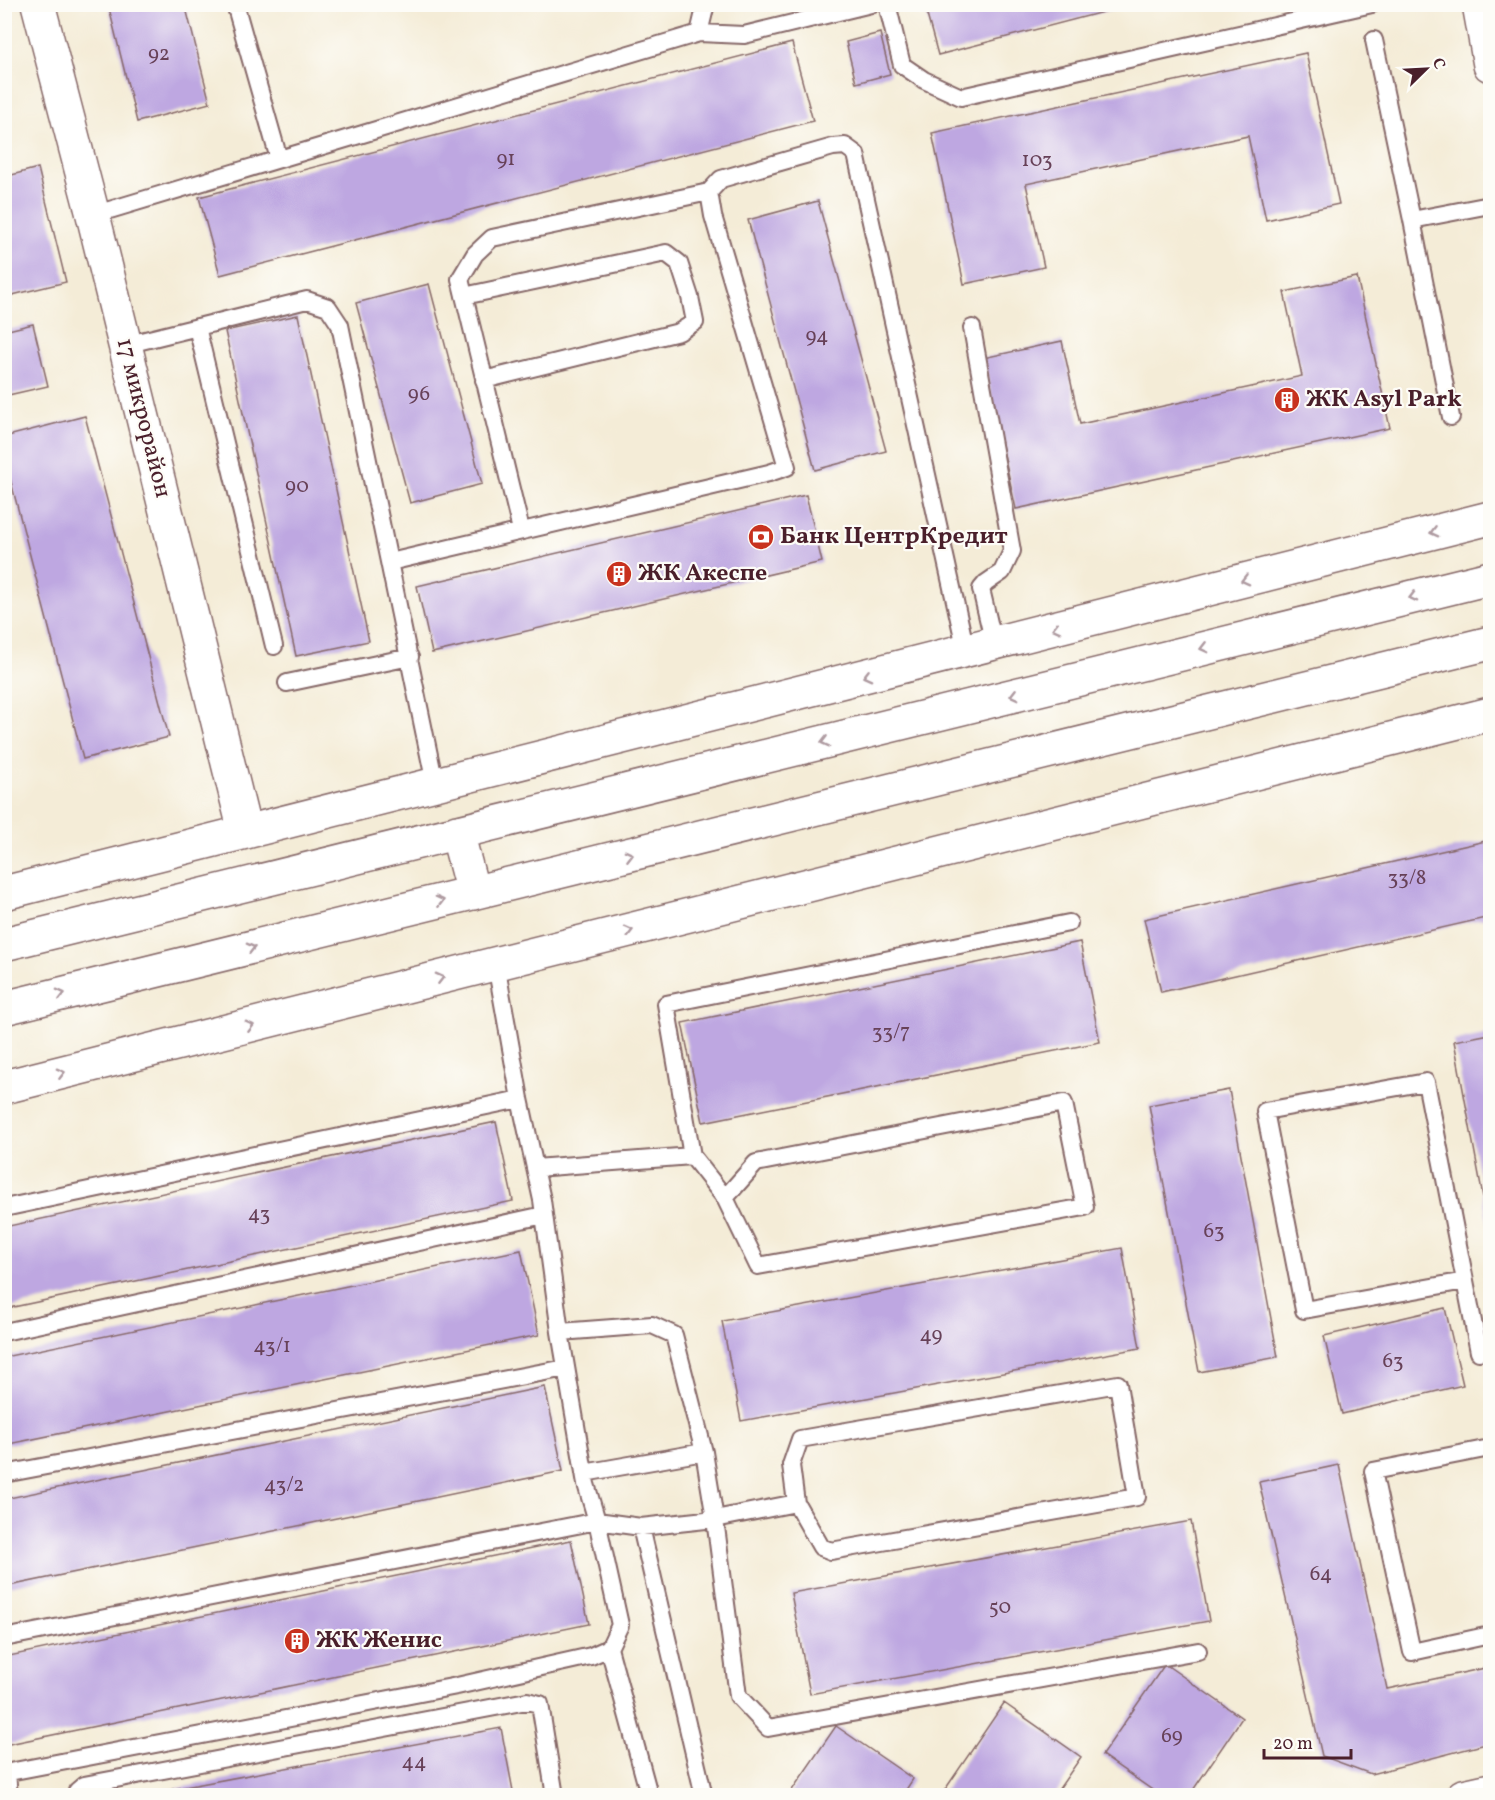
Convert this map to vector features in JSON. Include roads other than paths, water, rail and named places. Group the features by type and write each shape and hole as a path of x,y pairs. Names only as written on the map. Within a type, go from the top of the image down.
{"street":[{"name":"17 микрорайон","path":"38,4 93,215 245,832"},
{"path":"1479,4 1491,65"},
{"path":"4,893 1491,518"},
{"path":"4,944 1491,578"},
{"path":"4,1008 1491,643"},
{"path":"4,1087 1491,714"},
{"path":"457,832 473,893"},
{"path":"1463,1796 1491,1790"}],"lane":[{"path":"235,4 279,159"},
{"path":"699,33 706,4"},
{"path":"93,215 699,33 744,36 871,4"},
{"path":"886,4 902,65 924,80 961,97 1372,4"},
{"path":"1374,40 1451,417"},
{"path":"521,530 460,279 476,254 492,238 709,192 722,179 833,147 845,146 856,154 980,647"},
{"path":"390,562 758,476 787,467 713,216 709,192"},
{"path":"1412,220 1491,205"},
{"path":"464,296 666,254 679,263 690,297 695,322 679,332 484,380"},
{"path":"125,345 307,300 328,307 340,325 435,784"},
{"path":"197,327 274,646"},
{"path":"972,328 1012,551 1002,572 981,589 980,647"},
{"path":"286,683 410,657"},
{"path":"725,1198 756,1163 1064,1103 1085,1208 758,1266 725,1198 692,1156 666,1004 1069,923"},
{"path":"9,1796 6,1773 457,1686 591,1656 609,1647 620,1625 584,1473 560,1332 544,1215 519,1099 496,964"},
{"path":"1465,1281 1304,1310 1265,1111 1426,1082 1479,1352 1491,1350"},
{"path":"4,1208 519,1099"},
{"path":"535,1168 692,1156"},
{"path":"4,1332 544,1215"},
{"path":"560,1332 652,1325 674,1335 704,1452 738,1696 768,1728 1198,1651"},
{"path":"4,1474 566,1368"},
{"path":"1118,1384 1137,1497 831,1551 821,1547 796,1503 792,1466 800,1439 1118,1384"},
{"path":"1491,1448 1373,1472 1412,1652 1491,1635"},
{"path":"584,1473 704,1452"},
{"path":"4,1638 597,1521 641,1527 715,1519 796,1503"},
{"path":"641,1527 704,1796"},
{"path":"609,1647 647,1787"},
{"path":"76,1796 77,1791 84,1785 527,1701 540,1704 555,1796"}],"place":[{"name":"ЖК Asyl Park","path":"1287,400"},
{"name":"Банк ЦентрКредит","path":"761,537"},
{"name":"ЖК Акеспе","path":"619,574"},
{"name":"ЖК Женис","path":"297,1641"}]}
